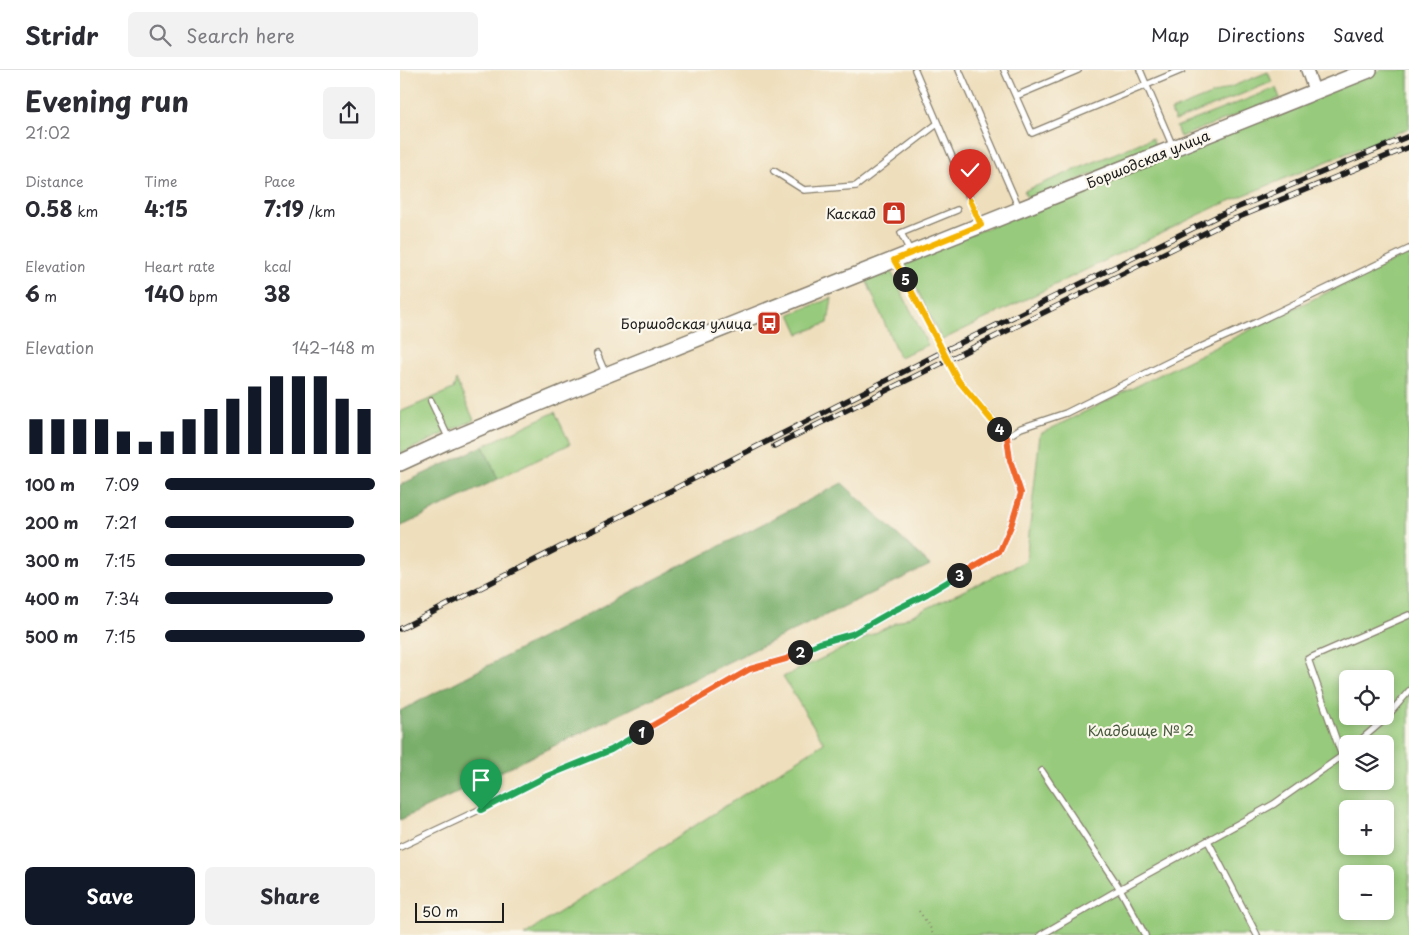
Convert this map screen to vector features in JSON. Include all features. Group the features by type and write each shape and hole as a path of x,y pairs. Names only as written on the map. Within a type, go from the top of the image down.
{"street":[{"path":"1307,70 1315,93"},
{"name":"Боршодская улица","path":"400,463 450,440 606,375 1369,70"}],"lane":[{"path":"915,70 981,225"},
{"path":"959,70 1020,210"},
{"path":"1004,70 1032,133 1182,70"},
{"path":"1016,96 1078,70"},
{"path":"1140,70 1174,148"},
{"path":"774,171 804,190 856,186 937,124"},
{"path":"911,253 902,233 957,210"},
{"path":"1007,437 1021,428 1066,413 1181,356 1255,323 1409,249"},
{"path":"894,260 930,325"},
{"path":"597,354 606,375"},
{"path":"400,847 481,810 547,776 611,750 750,669 786,659 820,643 852,634 927,594 1000,551 1011,526 1021,493 1010,460 1007,437 958,380"},
{"path":"431,401 450,440"},
{"path":"1339,747 1308,659 1409,615"},
{"path":"1366,735 1384,720 1409,691"},
{"path":"1041,935 1274,804 1339,758"},
{"path":"1042,772 1120,889 1145,935"},
{"path":"1208,841 1257,935"}],"path":[{"path":"930,325 958,380"},
{"path":"919,911 933,935"}],"green space":[{"path":"1380,70 1409,70 1409,128 1215,207 942,340 903,261"},
{"path":"1268,72 1272,82 1175,121 1171,111"},
{"path":"1276,88 1280,98 1180,137 1176,127"},
{"path":"1152,138 1156,148 1028,200 1024,191"},
{"name":"Кладбище № 2","path":"1409,253 1409,935 524,935 824,743 783,677 1026,561 1040,434"},
{"path":"889,267 928,345 899,357 865,277"},
{"path":"832,298 828,323 799,334 790,314"},
{"path":"456,380 474,420 400,454 400,412 453,389"},
{"path":"555,412 570,444 498,479 483,446"},
{"path":"483,446 498,479 400,527 400,485"},
{"path":"842,483 930,565 400,820 400,711"}],"railway":[{"path":"400,629 944,351 1222,214 1409,136"},
{"path":"774,446 1227,222 1409,147"}],"place":[{"name":"Каскад","path":"894,213"},
{"name":"Боршодская улица","path":"769,323"}],"route":[{"path":"481,810 547,776 611,750 750,669 786,659 820,643 852,634 927,594 1000,551 1011,526 1021,493 1010,460 1007,437 958,380 894,260 981,225 970,200"}]}
